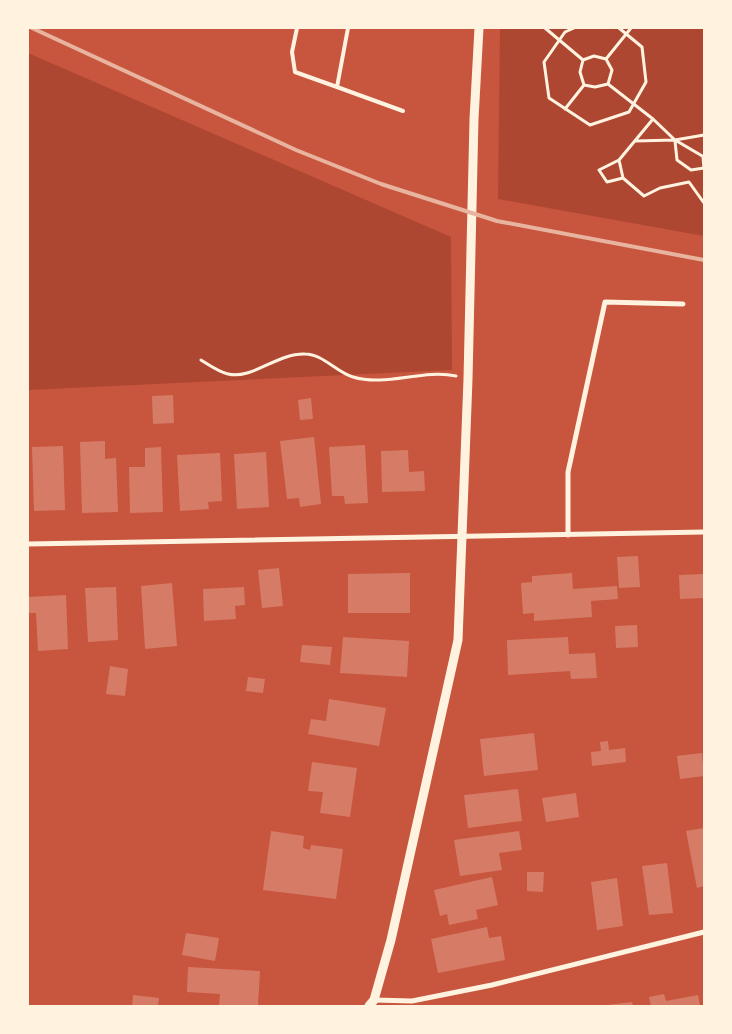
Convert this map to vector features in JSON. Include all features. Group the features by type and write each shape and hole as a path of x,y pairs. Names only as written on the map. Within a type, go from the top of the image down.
{"street":[{"path":"479,28 474,119 470,317 458,640 391,940 371,1003 412,1001 492,985 704,932"},
{"path":"568,536 568,472 605,302 683,304"},
{"path":"28,544 435,535 463,538 704,532"}],"lane":[{"path":"297,28 292,52 295,72 403,111"},
{"path":"337,87 348,28"}],"path":[{"path":"545,28 583,60"},
{"path":"574,28 565,32 544,62 549,98 590,125 629,112 646,82 642,47 619,28"},
{"path":"606,59 631,28"},
{"path":"583,60 594,56 606,59 612,70 608,84"},
{"path":"583,60 580,72 584,85"},
{"path":"608,84 654,118 675,140 704,157 704,168 691,170 678,160 675,140"},
{"path":"584,85 595,87 608,84"},
{"path":"566,109 584,85"},
{"path":"623,178 607,182 599,170 619,160 654,118"},
{"path":"635,141 675,140 704,135"},
{"path":"619,160 623,178 644,196 660,188 689,182 704,203"},
{"path":"201,360 227,374 242,375 280,357 307,353 323,359 353,377 392,379 413,375 451,375 468,379"}],"shaded area":[{"path":"500,28 704,28 704,236 498,199"},
{"path":"28,53 451,237 452,370 28,390"}],"building":[{"path":"173,395 174,423 153,424 152,396"},
{"path":"311,398 313,419 300,420 298,400"},
{"path":"314,437 321,504 300,507 299,498 287,499 280,441"},
{"path":"105,441 105,459 116,458 118,512 82,513 80,442"},
{"path":"365,445 368,503 345,504 344,496 332,496 329,447"},
{"path":"63,446 65,510 34,511 32,447"},
{"path":"161,447 163,512 130,513 129,467 145,467 145,448"},
{"path":"408,450 409,472 424,471 425,491 382,492 381,451"},
{"path":"266,452 269,507 237,509 234,454"},
{"path":"220,453 222,501 208,502 209,509 180,511 177,455"},
{"path":"638,556 640,587 619,588 617,557"},
{"path":"279,568 283,606 262,608 258,570"},
{"path":"410,573 410,613 348,613 348,574"},
{"path":"572,573 573,589 617,586 618,599 591,601 592,617 534,621 534,613 523,614 521,583 532,582 532,576"},
{"path":"704,574 704,598 680,599 679,575"},
{"path":"172,583 177,646 145,649 141,586"},
{"path":"116,587 118,640 88,642 85,588"},
{"path":"244,587 245,605 235,606 236,619 204,621 203,589"},
{"path":"66,595 68,649 38,651 36,613 28,613 28,597"},
{"path":"637,625 638,647 616,648 615,626"},
{"path":"343,637 409,641 407,677 340,673"},
{"path":"568,637 569,654 595,653 597,678 571,679 570,671 508,675 507,640"},
{"path":"302,645 332,647 330,665 300,662"},
{"path":"110,666 128,669 125,696 106,694"},
{"path":"248,677 265,679 263,693 246,691"},
{"path":"329,699 386,708 379,746 308,734 311,719 326,721"},
{"path":"534,733 538,770 484,776 480,739"},
{"path":"608,741 609,750 625,748 626,762 592,766 591,752 601,751 600,742"},
{"path":"702,753 704,776 680,779 677,756"},
{"path":"312,762 357,768 350,817 320,813 323,792 308,791"},
{"path":"518,789 522,821 468,828 464,795"},
{"path":"576,793 579,817 546,822 542,798"},
{"path":"704,828 704,886 697,888 686,831"},
{"path":"271,831 304,836 303,848 310,850 311,845 343,849 336,899 263,890"},
{"path":"519,831 522,850 499,853 502,870 460,876 454,840"},
{"path":"667,863 673,913 649,915 642,866"},
{"path":"527,872 544,872 543,892 527,891"},
{"path":"492,877 498,905 476,910 478,919 449,925 447,914 440,916 434,890"},
{"path":"617,878 623,926 597,930 591,882"},
{"path":"487,927 489,938 501,936 505,960 438,973 431,939"},
{"path":"186,933 219,938 215,961 182,955"},
{"path":"188,967 260,971 258,1006 219,1006 220,994 187,992"},
{"path":"664,994 666,1001 698,995 700,1006 651,1006 649,997"},
{"path":"133,995 159,998 158,1006 132,1006"},
{"path":"632,1002 633,1006 607,1006 607,1005"}],"railway":[{"path":"32,28 296,150 381,184 497,221 704,260"}]}
